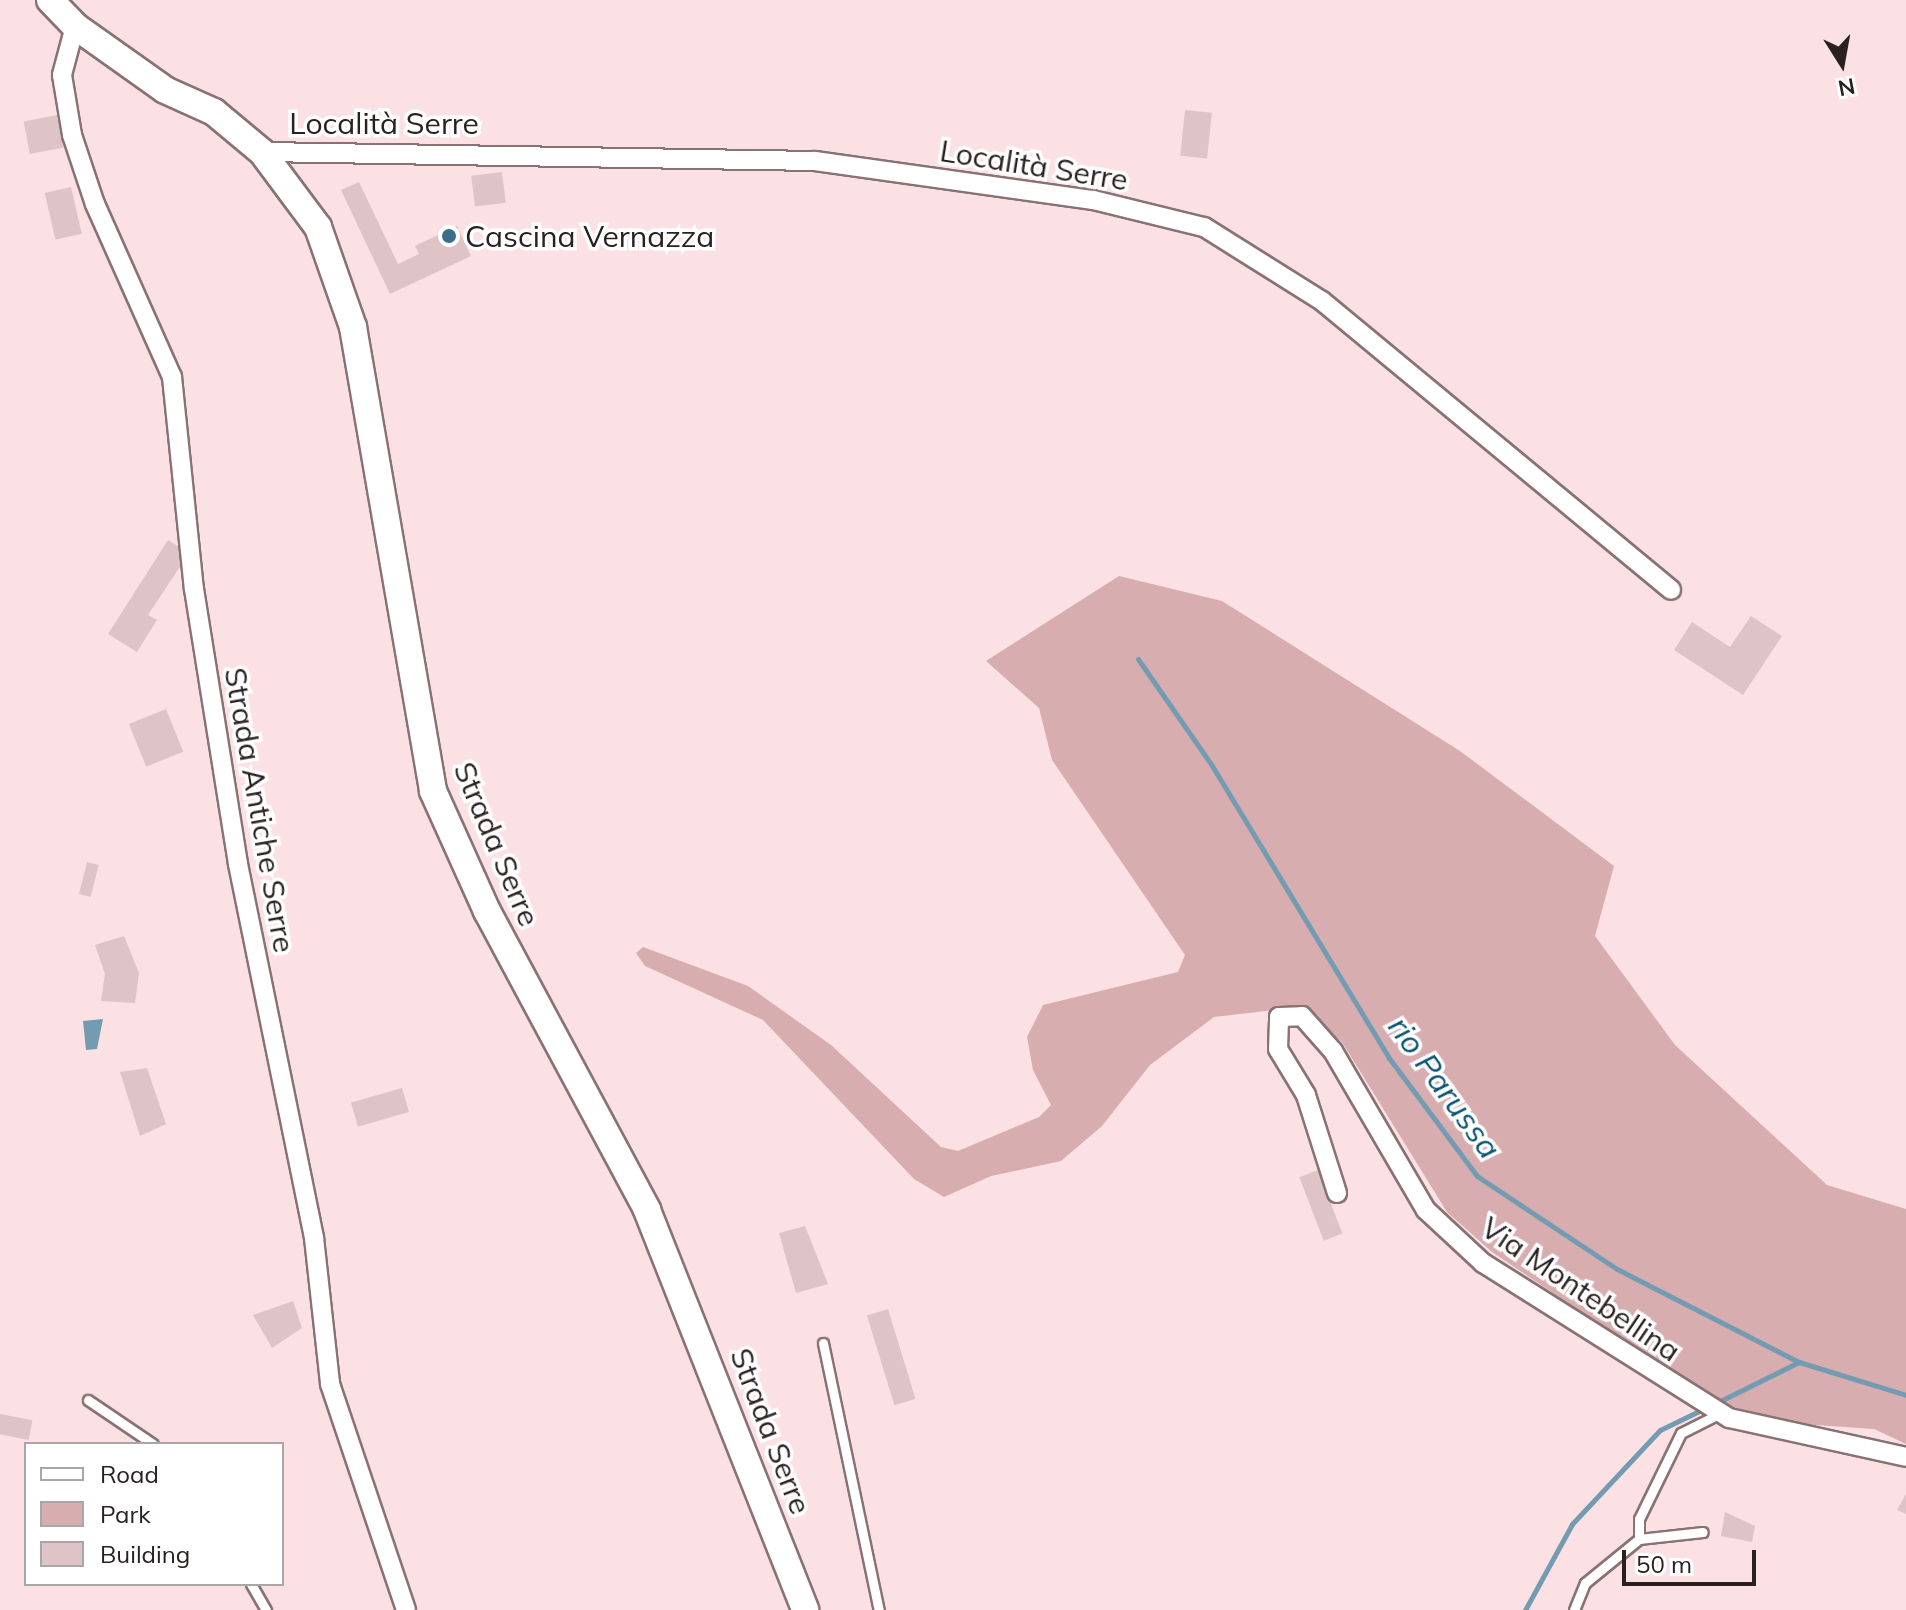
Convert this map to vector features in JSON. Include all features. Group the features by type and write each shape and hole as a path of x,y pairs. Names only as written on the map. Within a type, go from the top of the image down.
{"main road":[{"name":"Strada Serre","path":"50,0 75,26 262,152 318,227 353,327 433,791 487,911 647,1210 805,1610"}],"street":[{"name":"Strada Antiche Serre","path":"75,26 62,75 72,135 95,204 172,377 194,589 238,864 314,1238 330,1384 406,1610"},
{"name":"Località Serre","path":"262,152 815,161 1093,200 1204,227 1322,301 1671,590"},
{"name":"Via Montebellina","path":"1337,1193 1306,1095 1278,1049 1279,1017 1302,1016 1333,1051 1426,1210 1483,1263 1721,1413 1771,1433 1859,1441 1906,1457"}],"lane":[{"path":"823,1343 879,1610"},
{"path":"88,1400 150,1442"},
{"path":"1639,1539 1639,1519 1681,1433 1721,1413"},
{"path":"1574,1610 1585,1583 1639,1539 1703,1532"},
{"path":"252,1586 266,1610"}],"green space":[{"path":"1119,576 1222,601 1460,751 1614,866 1595,936 1675,1045 1827,1185 1906,1209 1906,1444 1874,1429 1770,1422 1705,1395 1492,1252 1447,1212 1342,1042 1299,1007 1214,1017 1150,1065 1102,1126 1061,1161 991,1176 944,1197 914,1179 763,1020 645,966 636,953 643,947 748,986 831,1045 941,1147 958,1151 1039,1117 1051,1105 1033,1070 1027,1037 1043,1005 1178,972 1185,955 1052,760 1039,708 986,661"}],"water":[{"path":"103,1019 97,1049 86,1050 83,1021"}],"building":[{"path":"1185,110 1212,113 1207,159 1180,156"},
{"path":"57,115 63,147 30,154 24,121"},
{"path":"502,172 506,203 475,207 471,176"},
{"name":"Cascina Vernazza","path":"359,182 398,264 419,254 415,246 457,226 471,256 390,294 341,190"},
{"path":"71,187 82,234 55,240 45,193"},
{"path":"168,540 189,553 148,615 157,620 137,652 108,634"},
{"path":"1751,616 1782,636 1743,695 1674,650 1692,622 1730,647"},
{"path":"166,709 183,752 146,767 129,724"},
{"path":"87,862 99,865 91,897 79,894"},
{"path":"124,936 139,973 135,1003 101,1001 105,974 95,945"},
{"path":"147,1068 166,1124 140,1136 120,1072"},
{"path":"402,1088 409,1112 358,1127 351,1103"},
{"path":"1318,1170 1342,1233 1324,1241 1299,1177"},
{"path":"805,1226 828,1284 796,1293 779,1233"},
{"path":"293,1301 302,1328 272,1348 253,1315"},
{"path":"888,1309 915,1399 894,1405 867,1315"},
{"path":"0,1414 32,1420 29,1440 0,1434"},
{"path":"1906,1494 1906,1514 1897,1510"},
{"path":"1725,1512 1755,1526 1752,1542 1721,1536"}],"waterway":[{"name":"rio Parussa","path":"1138,659 1211,764 1389,1058 1477,1176 1617,1269 1799,1362 1906,1395"},
{"path":"1716,1403 1799,1362"},
{"path":"1525,1610 1572,1524 1660,1430 1703,1409"}],"place":[{"name":"Cascina Vernazza","path":"449,236"}]}
